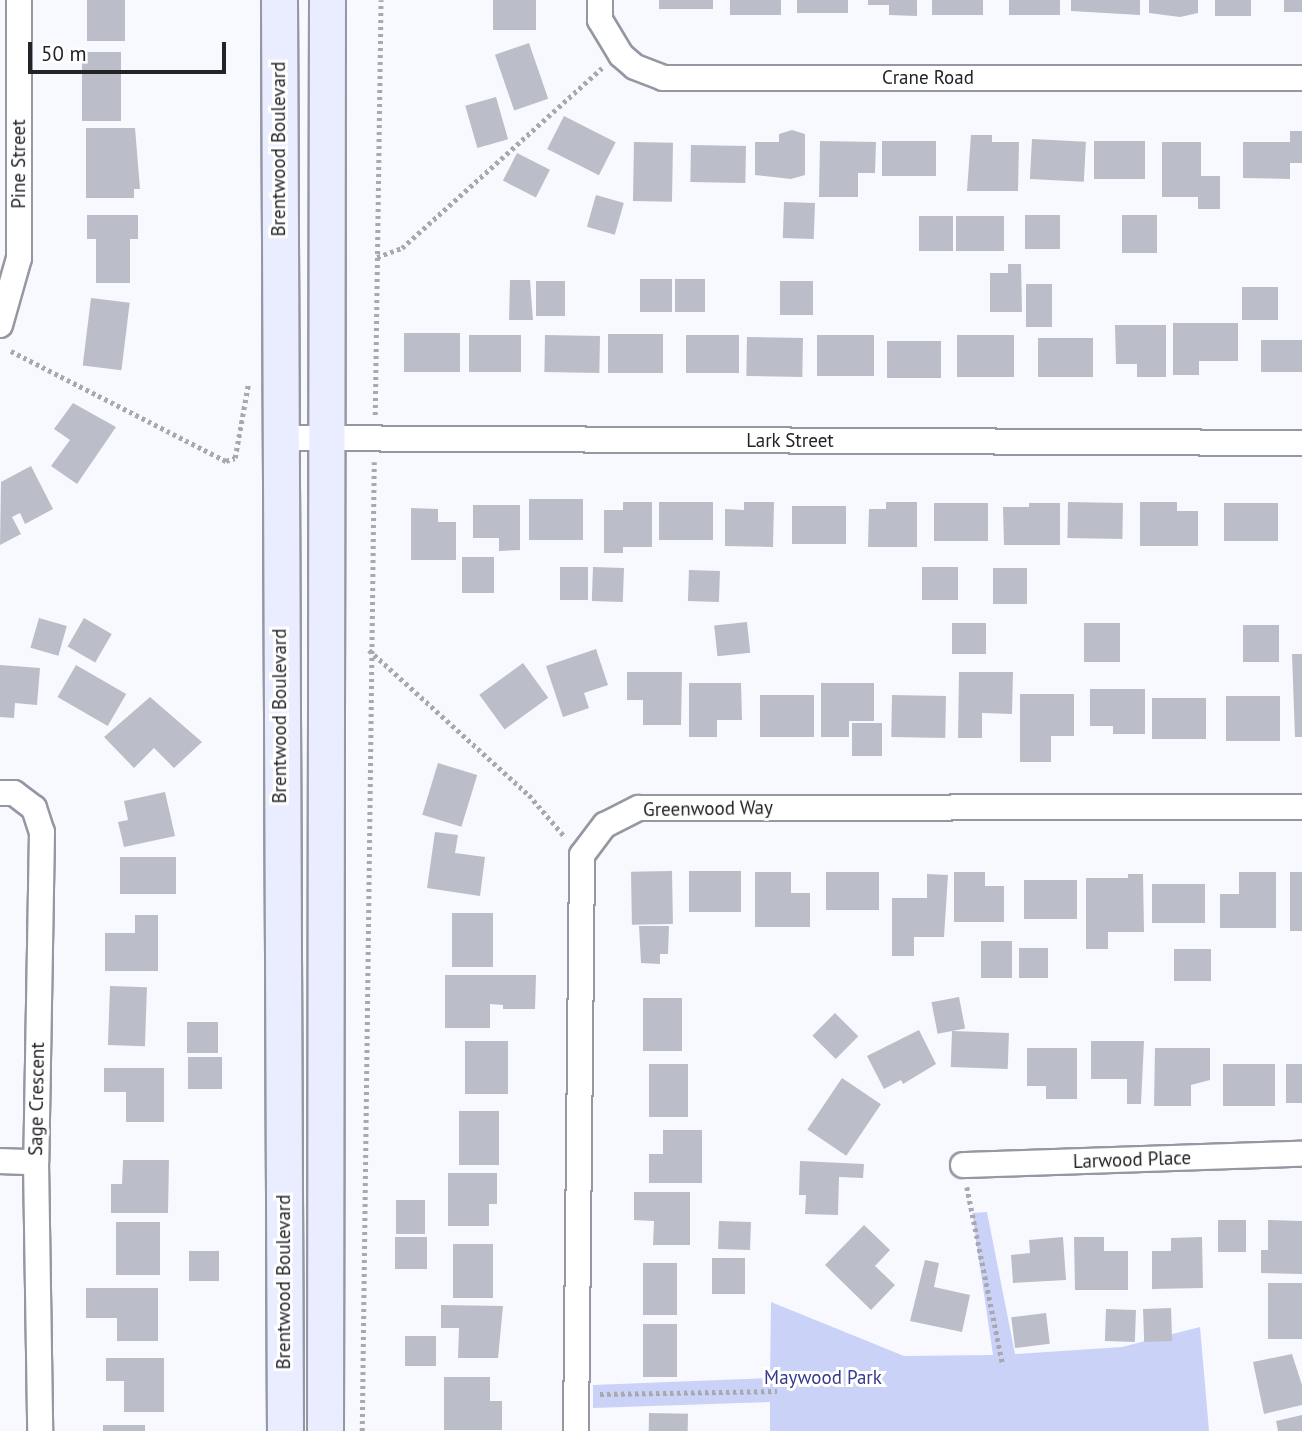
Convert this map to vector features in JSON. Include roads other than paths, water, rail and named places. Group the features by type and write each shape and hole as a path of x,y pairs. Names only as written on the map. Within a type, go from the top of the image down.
{"main road":[{"name":"Brentwood Boulevard","path":"279,0 278,438 285,1431"},
{"path":"325,1431 327,0"}],"street":[{"name":"Pine Street","path":"0,325 19,258 19,0"},
{"name":"Crane Road","path":"600,0 600,20 621,55 635,67 663,78 1302,78"},
{"name":"Lark Street","path":"278,438 1302,443"},
{"name":"Sage Crescent","path":"0,793 13,793 34,808 42,832 36,1162 40,1431"},
{"name":"Greenwood Way","path":"576,1431 582,855 605,825 639,808 1302,807"},
{"name":"Larwood Place","path":"963,1166 1302,1154"},
{"path":"0,1161 36,1162"}],"park label":[{"name":"Maywood Park","path":"823,1378"}]}
